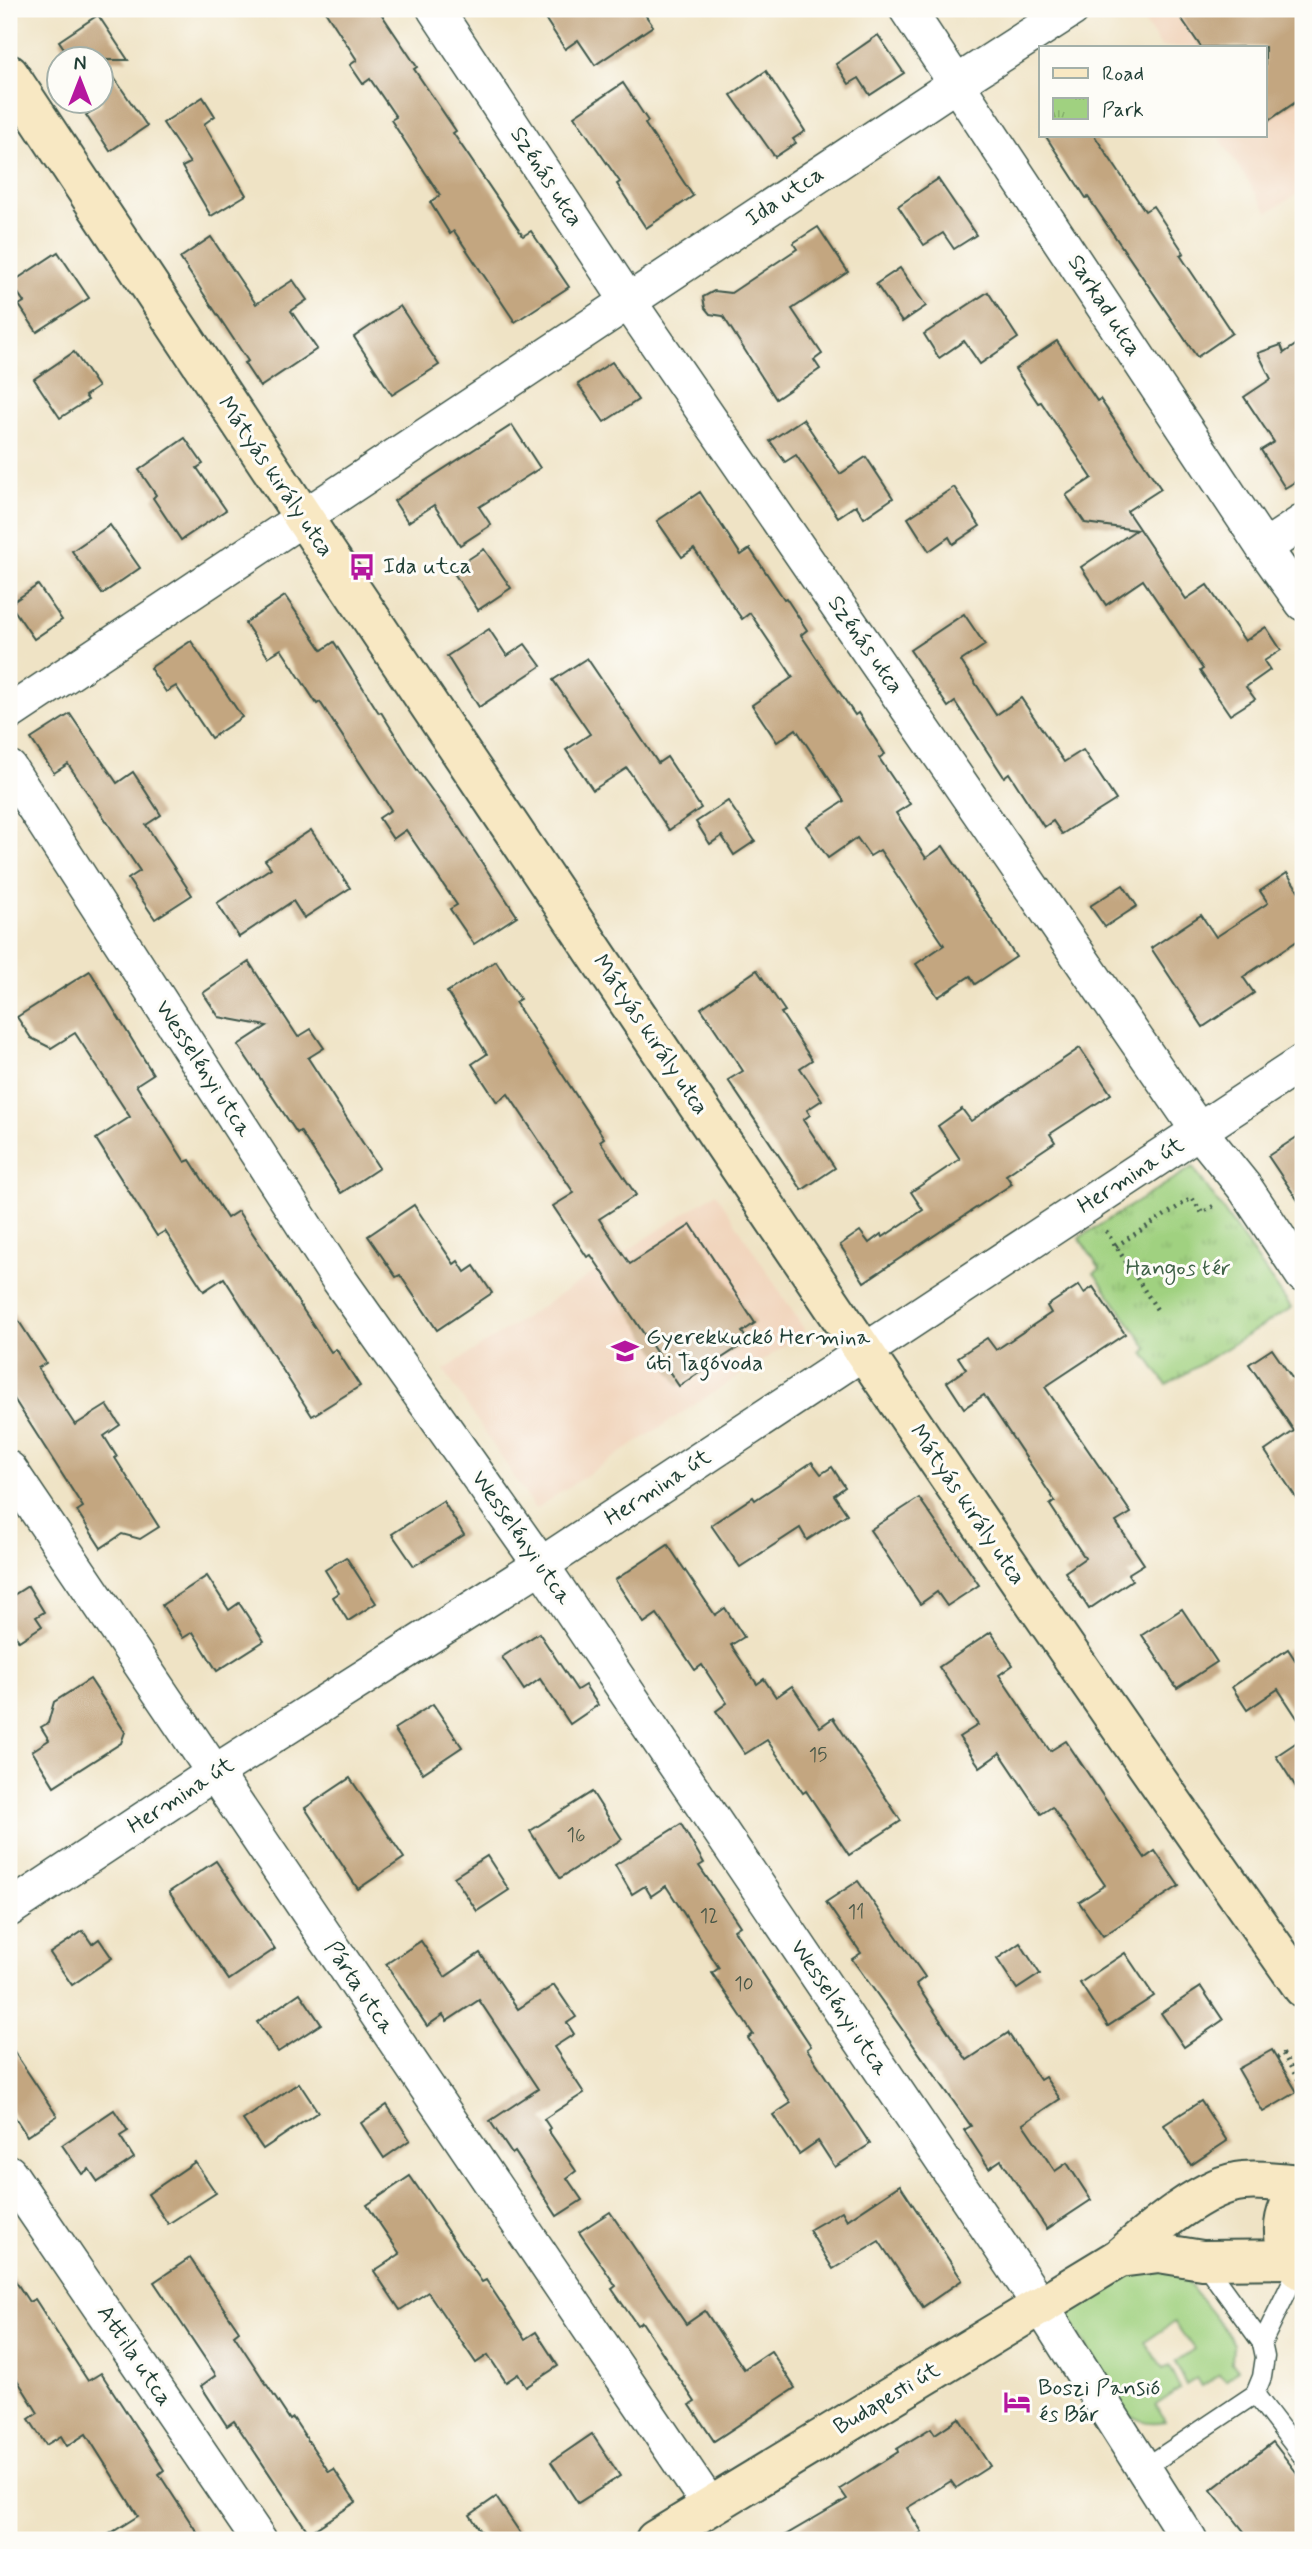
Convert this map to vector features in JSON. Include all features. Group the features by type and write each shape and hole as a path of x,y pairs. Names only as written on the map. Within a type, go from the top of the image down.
{"street":[{"name":"Szénás utca","path":"435,9 628,302 1199,1131 1245,1188 1303,1275"},
{"name":"Sarkad utca","path":"907,9 1303,603"},
{"name":"Ida utca","path":"9,713 1072,9"},
{"name":"Mátyás király utca","path":"9,74 302,518 863,1353 1128,1740 1303,1988"},
{"path":"1264,548 1303,522"},
{"name":"Wesselényi utca","path":"9,768 338,1278 541,1565 1040,2305 1189,2540"},
{"name":"Hermina út","path":"9,1909 214,1773 541,1565 1303,1062"},
{"name":"Párta utca","path":"9,1469 710,2506"},
{"name":"Attila utca","path":"9,2173 259,2540"},
{"name":"Budapesti út","path":"655,2540 1119,2258 1164,2219 1223,2185 1242,2181 1303,2186"},
{"path":"1298,2266 1285,2242 1283,2225 1287,2209 1303,2186"},
{"name":"Budapesti út","path":"1119,2258 1159,2253 1298,2266"}],"lane":[{"path":"1143,2469 1255,2394 1262,2377 1265,2357 1262,2343 1202,2259"},
{"path":"1262,2343 1298,2266"},
{"path":"1255,2394 1303,2457"}],"path":[{"path":"1116,1246 1192,1198 1202,1213 1245,1188"},
{"path":"1089,1203 1158,1311"},
{"path":"1277,2058 1283,2054 1303,2088"}],"shaded area":[{"path":"1136,9 1303,9 1303,191 1268,212 1219,136 1266,136 1266,46 1160,46"},
{"name":"Gyerekkuckó Hermina úti Tagóvoda","path":"716,1193 806,1332 535,1509 444,1370"}],"green space":[{"name":"Hangos tér","path":"1193,1167 1291,1308 1167,1385 1144,1353 1148,1349 1094,1273 1100,1269 1079,1238"},
{"path":"1130,2263 1171,2269 1188,2283 1229,2335 1233,2344 1232,2363 1238,2369 1226,2381 1220,2374 1202,2386 1197,2378 1186,2385 1175,2362 1194,2349 1174,2322 1145,2342 1163,2369 1169,2366 1180,2389 1156,2405 1165,2421 1146,2422 1128,2414 1065,2312"}],"building":[{"path":"324,9 378,9 456,131 453,133 523,236 531,231 569,287 515,322 454,231 450,234 430,202 440,195 391,120 396,117 370,79 363,84 350,65 357,60"},
{"path":"539,9 641,9 653,26 595,65 578,40 565,49"},
{"path":"1175,9 1303,9 1303,97 1266,122 1266,46 1200,46"},
{"path":"98,15 128,60 116,60 116,46 62,46 59,41"},
{"path":"878,35 904,73 870,95 859,78 849,84 836,64"},
{"path":"766,71 805,131 793,139 796,143 775,157 731,95"},
{"path":"116,81 147,126 110,151 87,116 116,116"},
{"path":"623,83 648,121 645,124 693,196 646,228 617,184 620,182 574,116"},
{"path":"203,97 215,116 204,124 246,195 211,216 182,167 190,163 163,123"},
{"path":"1046,136 1095,136 1145,211 1153,206 1184,253 1180,255 1232,333 1197,357 1088,197 1086,198"},
{"path":"938,179 976,235 954,249 943,233 924,245 898,206"},
{"path":"818,227 848,272 792,309 822,354 814,360 820,369 776,399 723,316 710,314 705,308 703,297 714,291 731,293 797,249 793,243"},
{"path":"211,237 256,304 293,280 307,300 291,311 317,349 260,387 244,363 248,361 180,258"},
{"path":"58,252 89,298 37,332 19,305 24,302 11,283"},
{"path":"900,268 926,306 902,322 876,284"},
{"path":"988,292 1018,338 980,364 964,341 939,358 924,334"},
{"path":"400,306 439,365 392,395 354,337"},
{"path":"1303,340 1303,477 1285,488 1261,450 1274,442 1244,397 1271,379 1258,353 1281,345 1284,353"},
{"path":"1057,341 1161,489 1127,511 1186,599 1207,585 1245,641 1266,627 1281,650 1264,661 1270,670 1246,687 1255,699 1230,715 1200,671 1203,669 1143,580 1106,605 1081,567 1136,530 1085,523 1066,495 1092,478 1041,402 1038,403 1015,369"},
{"path":"74,352 98,387 85,396 88,400 60,418 34,379"},
{"path":"612,362 638,400 604,422 578,384"},
{"path":"803,419 840,474 866,457 893,498 864,518 856,505 838,517 796,455 785,462 770,441"},
{"path":"512,425 540,468 479,507 491,525 460,545 434,505 408,522 394,501"},
{"path":"185,438 203,464 197,468 226,510 181,540 153,498 156,495 139,470"},
{"path":"954,487 980,526 953,544 949,537 929,551 908,518"},
{"path":"700,492 741,555 750,549 784,599 786,598 807,630 801,635 885,754 879,758 910,804 896,813 926,858 943,846 1016,957 975,984 970,976 938,997 916,964 944,945 880,850 870,856 857,838 828,858 806,826 844,801 796,729 777,742 752,705 793,677 750,613 742,619 694,549 682,557 657,521"},
{"path":"110,525 140,568 102,594 72,551"},
{"path":"484,549 511,588 478,610 452,570"},
{"path":"38,585 62,620 34,639 10,604"},
{"path":"285,596 322,650 334,642 517,916 474,944 450,909 457,905 406,830 393,839 379,818 391,810 320,702 317,704 281,649 268,657 245,623"},
{"path":"964,614 985,645 961,661 996,715 1021,698 1064,762 1083,750 1116,800 1062,834 1053,821 1044,827 1009,773 1004,777 955,702 948,707 910,650"},
{"path":"489,629 507,656 525,644 541,666 479,707 447,656"},
{"path":"191,641 242,717 211,738 176,686 166,692 150,668"},
{"path":"587,658 658,763 667,757 701,808 669,830 627,768 593,790 566,750 590,734 553,680"},
{"path":"70,714 117,783 133,772 161,815 146,825 192,895 155,919 128,879 140,871 68,764 54,773 31,739"},
{"path":"728,801 755,841 734,855 722,836 710,844 696,822"},
{"path":"311,830 350,888 304,918 293,901 239,937 217,903 271,868 265,860"},
{"path":"1287,873 1303,898 1303,937 1243,977 1254,993 1203,1027 1151,948 1201,915 1216,937 1268,903 1260,891"},
{"path":"1123,885 1137,906 1105,927 1090,906"},
{"path":"496,961 520,999 515,1002 604,1138 600,1141 636,1195 599,1219 630,1264 691,1225 755,1323 742,1332 748,1341 679,1386 591,1255 587,1257 553,1206 574,1193 508,1094 497,1102 472,1064 487,1054 447,992"},
{"path":"249,962 298,1037 311,1029 324,1048 308,1058 379,1168 341,1193 238,1045 267,1026 219,1017 203,993"},
{"path":"757,970 785,1011 781,1013 812,1060 800,1068 822,1100 807,1110 810,1115 803,1120 835,1168 802,1190 728,1080 743,1071 701,1008"},
{"path":"90,971 153,1074 136,1085 185,1162 190,1160 227,1218 238,1211 331,1352 336,1349 360,1386 312,1416 224,1278 204,1291 165,1231 157,1236 96,1139 130,1117 75,1033 51,1048 31,1038 17,1017"},
{"path":"1080,1048 1111,1094 1050,1134 1055,1142 1006,1175 1012,1184 864,1282 840,1245 860,1231 869,1243 881,1234 883,1237 923,1210 911,1192 960,1159 938,1126 962,1109 971,1121"},
{"path":"1303,1133 1303,1208 1268,1156"},
{"path":"414,1205 454,1264 458,1261 465,1272 474,1266 492,1293 437,1330 400,1275 396,1277 368,1236"},
{"path":"1079,1285 1084,1293 1093,1287 1125,1334 1045,1387 1131,1513 1116,1522 1144,1564 1128,1574 1132,1580 1089,1609 1065,1572 1085,1558 1050,1505 1055,1501 984,1395 964,1408 947,1382 966,1369 958,1357 987,1338 996,1350 1051,1313 1047,1306"},
{"path":"9,1306 46,1363 38,1368 75,1425 107,1405 120,1425 104,1436 159,1527 140,1539 122,1534 101,1548 77,1511 83,1507 9,1391"},
{"path":"1272,1349 1292,1378 1303,1371 1303,1508 1265,1451 1294,1431 1249,1364"},
{"path":"812,1462 821,1474 832,1467 845,1487 834,1495 847,1514 807,1540 800,1528 740,1567 711,1525"},
{"path":"919,1498 979,1585 947,1606 937,1592 920,1604 870,1530"},
{"path":"443,1501 464,1535 414,1566 392,1534"},
{"path":"668,1545 715,1615 725,1608 744,1637 731,1645 757,1684 764,1679 776,1697 792,1686 820,1727 833,1718 901,1821 849,1855 806,1791 803,1793 767,1740 745,1754 716,1711 727,1703 702,1665 695,1670 657,1614 644,1623 615,1580"},
{"path":"346,1557 376,1603 348,1621 333,1597 339,1593 325,1570"},
{"path":"207,1576 229,1610 239,1603 264,1641 217,1671 193,1632 183,1638 162,1605"},
{"path":"28,1586 44,1612 36,1617 42,1626 19,1641 9,1626 9,1598"},
{"path":"1182,1609 1217,1662 1177,1688 1142,1635"},
{"path":"991,1632 1013,1665 999,1675 1050,1751 1066,1741 1145,1858 1155,1851 1179,1886 1103,1936 1079,1902 1105,1885 1052,1807 1041,1814 1000,1753 980,1767 959,1737 978,1725 939,1667"},
{"path":"539,1633 577,1690 585,1685 598,1705 570,1724 540,1679 524,1690 502,1657"},
{"path":"1288,1649 1303,1672 1303,1727 1278,1689 1247,1710 1232,1687"},
{"path":"90,1679 125,1732 121,1743 54,1786 32,1751 49,1740 41,1727 48,1723 54,1702"},
{"path":"433,1704 462,1747 423,1773 394,1729"},
{"path":"1303,1738 1303,1798 1276,1756"},
{"path":"350,1778 404,1858 358,1889 305,1808"},
{"path":"592,1792 622,1839 560,1878 530,1831"},
{"path":"681,1824 704,1863 699,1866 740,1926 734,1930 811,2046 807,2049 870,2144 835,2167 818,2141 799,2154 773,2115 791,2103 748,2038 753,2034 712,1973 719,1968 666,1886 651,1896 645,1886 632,1894 615,1865"},
{"path":"487,1856 509,1890 477,1911 454,1877"},
{"path":"216,1861 275,1949 229,1980 169,1892"},
{"path":"858,1881 925,1977 916,1984 967,2060 1008,2033 1040,2080 1045,2077 1060,2099 1023,2124 1055,2171 1067,2163 1091,2200 1047,2229 1001,2160 989,2168 964,2130 971,2126 852,1959 861,1953 826,1902"},
{"path":"83,1931 92,1944 99,1939 112,1958 72,1985 50,1953"},
{"path":"421,1941 445,1977 480,1953 518,2009 554,1985 576,2017 567,2023 574,2034 554,2047 584,2093 544,2119 550,2128 548,2130 576,2171 567,2178 582,2200 557,2216 515,2152 512,2154 490,2121 538,2089 479,2000 447,2021 443,2015 427,2026 386,1964"},
{"path":"1020,1943 1040,1974 1017,1989 997,1959"},
{"path":"1125,1953 1154,1996 1108,2026 1080,1983"},
{"path":"1201,1987 1223,2020 1184,2047 1161,2013"},
{"path":"300,1993 321,2024 278,2052 257,2022"},
{"path":"9,2044 57,2116 27,2136 9,2108"},
{"path":"1272,2050 1297,2092 1263,2112 1238,2069"},
{"path":"299,2083 318,2112 263,2149 243,2120"},
{"path":"1201,2101 1227,2141 1191,2165 1164,2125"},
{"path":"387,2105 410,2140 384,2158 361,2123"},
{"path":"114,2110 128,2131 120,2136 134,2158 98,2182 89,2169 82,2174 62,2145"},
{"path":"195,2162 216,2193 168,2224 148,2194"},
{"path":"410,2176 482,2282 486,2280 525,2339 536,2332 558,2366 526,2387 518,2374 506,2382 488,2355 476,2363 428,2292 400,2310 374,2271 400,2254 367,2205"},
{"path":"900,2185 962,2280 923,2307 879,2241 833,2269 809,2230 842,2211 847,2220"},
{"path":"610,2212 686,2324 705,2311 744,2369 771,2351 795,2388 714,2441 690,2405 695,2402 642,2322 637,2325 612,2289 616,2286 579,2232"},
{"path":"190,2258 239,2331 234,2335 290,2420 293,2418 329,2472 334,2469 356,2502 309,2533 234,2421 227,2426 201,2386 216,2375 154,2282"},
{"path":"9,2271 29,2302 35,2299 88,2381 101,2373 164,2470 159,2474 202,2540 100,2540 138,2516 86,2434 67,2446 61,2436 46,2445 29,2419 38,2413 9,2367"},
{"path":"959,2418 990,2466 956,2488 951,2481 907,2508 922,2532 908,2540 777,2540 847,2499 840,2489 898,2452 897,2449 931,2428 935,2434"},
{"path":"592,2434 620,2476 578,2503 551,2462"},
{"path":"1273,2442 1303,2481 1303,2540 1251,2540 1211,2490"},
{"path":"496,2497 525,2540 487,2540 470,2515"}],"place":[{"name":"Ida utca","path":"362,567"},
{"name":"Gyerekkuckó Hermina úti Tagóvoda","path":"625,1351"},
{"name":"Boszi Pansió és Bár","path":"1017,2402"}]}
